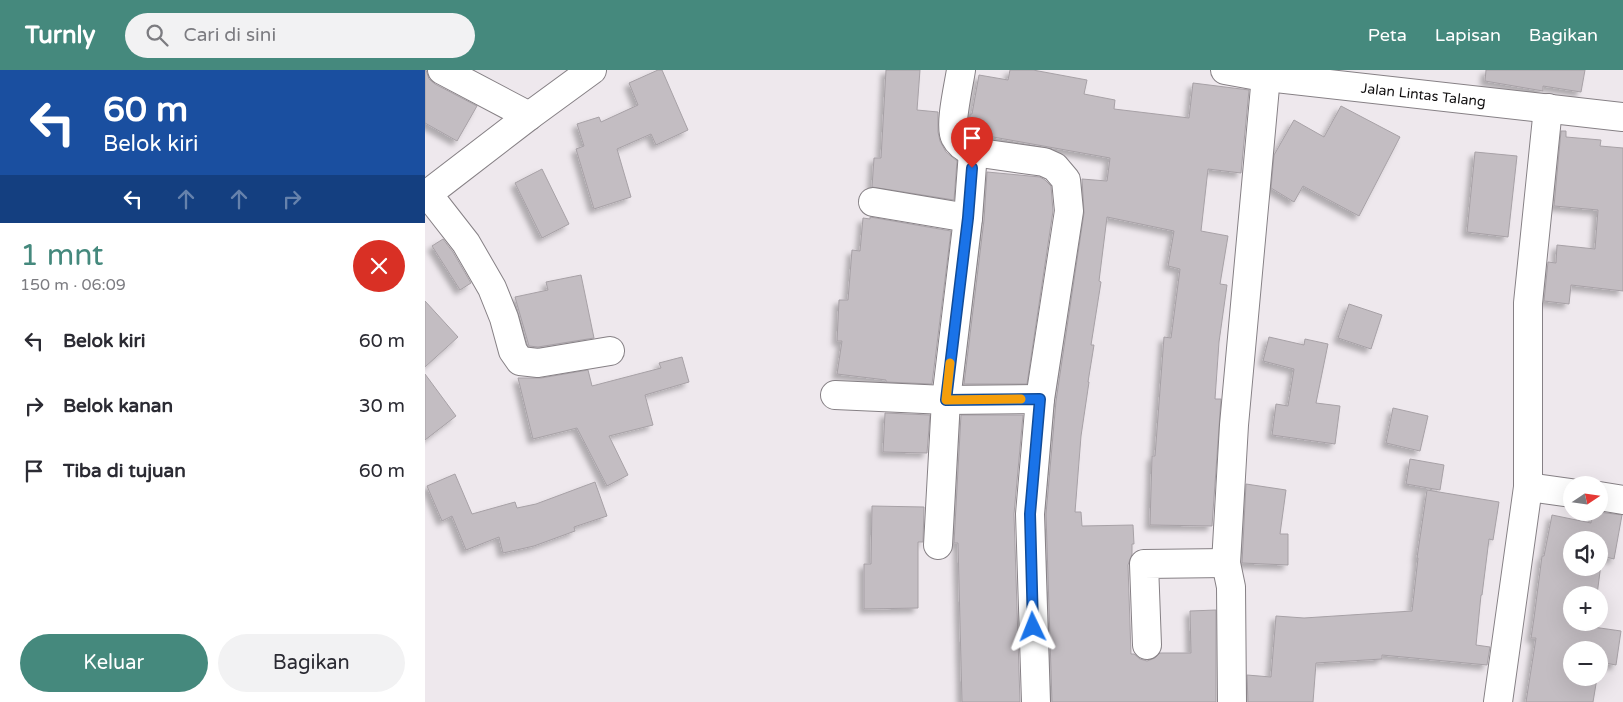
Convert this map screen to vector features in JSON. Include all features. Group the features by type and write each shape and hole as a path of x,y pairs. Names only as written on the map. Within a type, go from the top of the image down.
{"street":[{"path":"442,70 529,116"},
{"path":"592,70 426,194 467,243 492,288 504,318 513,351 521,361 538,363 610,351"},
{"path":"961,70 953,127 955,137 963,147 973,152 1045,162 1055,167 1066,180 1069,211 1040,399 1030,514 1036,702"},
{"name":"Jalan Lintas Talang","path":"1225,70 1623,117"},
{"path":"1232,702 1231,587 1226,563 1234,425 1261,74"},
{"path":"1498,702 1528,487 1528,303 1548,108"},
{"path":"938,546 946,400 968,218 973,152"},
{"path":"873,202 968,218"},
{"path":"835,396 946,400 1040,399"},
{"path":"1528,487 1563,492"},
{"path":"1608,498 1623,500"},
{"path":"1147,646 1145,564 1226,563"}],"building":[{"path":"425,70 429,79 435,84 477,106 457,141 425,123"},
{"path":"662,70 688,130 656,145 651,134 617,149 631,197 594,209 576,149 584,146 577,124 599,117 601,122 638,105 629,83"},
{"path":"886,70 920,70 917,110 938,112 940,141 946,152 957,161 954,200 872,187 874,158 881,158"},
{"path":"1010,70 1033,70 1087,80 1084,94 1115,100 1114,109 1189,118 1193,83 1249,90 1241,173 1208,169 1201,231 1228,236 1220,284 1227,285 1219,342 1215,399 1221,399 1212,526 1150,525 1152,456 1155,456 1164,337 1171,338 1180,269 1168,266 1174,231 1107,217 1099,281 1101,282 1091,345 1094,345 1081,436 1075,512 1081,512 1082,526 1133,525 1134,544 1132,544 1132,554 1128,565 1131,654 1147,661 1155,658 1160,653 1191,653 1190,611 1216,610 1216,702 1052,702 1046,514 1056,401 1084,213 1082,179 1107,181 1110,158 971,133 969,129 970,114 972,114 979,75 1008,80"},
{"path":"1486,70 1585,70 1581,92 1543,86 1543,91 1485,81"},
{"path":"1341,106 1400,137 1359,216 1303,186 1294,202 1271,188 1274,155 1294,120 1324,137"},
{"path":"1561,131 1566,131 1566,137 1601,140 1600,146 1623,148 1623,291 1571,285 1569,304 1544,301 1548,262 1556,263 1557,245 1595,249 1598,210 1554,206"},
{"path":"1475,152 1517,156 1508,237 1467,232"},
{"path":"542,169 569,224 542,238 515,183"},
{"path":"987,172 1040,177 1051,186 1053,211 1027,384 964,384 984,220"},
{"path":"870,217 951,231 932,384 886,382 886,380 837,374 842,341 837,341 839,300 848,300 852,250 860,251 863,218 870,219"},
{"path":"443,239 471,283 460,290 432,246"},
{"path":"581,275 594,338 538,347 529,346 515,297 548,290 546,282"},
{"path":"425,301 458,337 425,367"},
{"path":"1349,304 1382,315 1371,349 1338,338"},
{"path":"1269,337 1304,345 1305,339 1328,344 1316,403 1340,406 1335,444 1272,435 1276,404 1288,406 1294,369 1263,361"},
{"path":"682,357 689,382 645,395 653,425 609,436 628,475 607,486 577,428 533,439 518,378 541,378 588,370 592,386 661,368 659,363"},
{"path":"425,374 456,416 425,440"},
{"path":"1393,408 1428,416 1420,451 1386,443"},
{"path":"885,413 930,415 927,453 883,452"},
{"path":"961,415 1023,415 1014,514 1020,702 962,702 958,543 954,543"},
{"path":"1410,459 1444,465 1440,490 1406,484"},
{"path":"455,474 472,514 515,502 517,508 536,504 595,482 607,516 574,527 575,531 534,546 503,553 499,537 466,550 452,516 442,521 427,486"},
{"path":"1246,484 1286,490 1280,534 1288,534 1288,565 1242,563"},
{"path":"1427,490 1499,502 1493,540 1489,539 1476,645 1490,647 1487,665 1382,655 1382,659 1316,663 1313,702 1248,702 1247,675 1271,677 1276,616 1304,618 1412,611 1417,558"},
{"path":"872,506 924,507 923,542 918,542 918,608 864,609 864,564 871,564"},
{"path":"1608,513 1622,515 1614,559 1608,558 1608,531 1563,531 1563,576 1599,576 1598,586 1563,586 1563,631 1608,631 1608,629 1621,631 1616,665 1608,664 1608,641 1563,641 1563,686 1596,686 1593,702 1526,702 1536,638 1531,638 1542,556 1544,556 1552,515 1563,517 1563,521 1591,523 1591,521 1608,521"}],"slow traffic":[{"path":"950,363 946,400 1021,399"}],"route":[{"path":"972,168 968,218 946,400 1040,399 1030,514 1033,627"}]}
